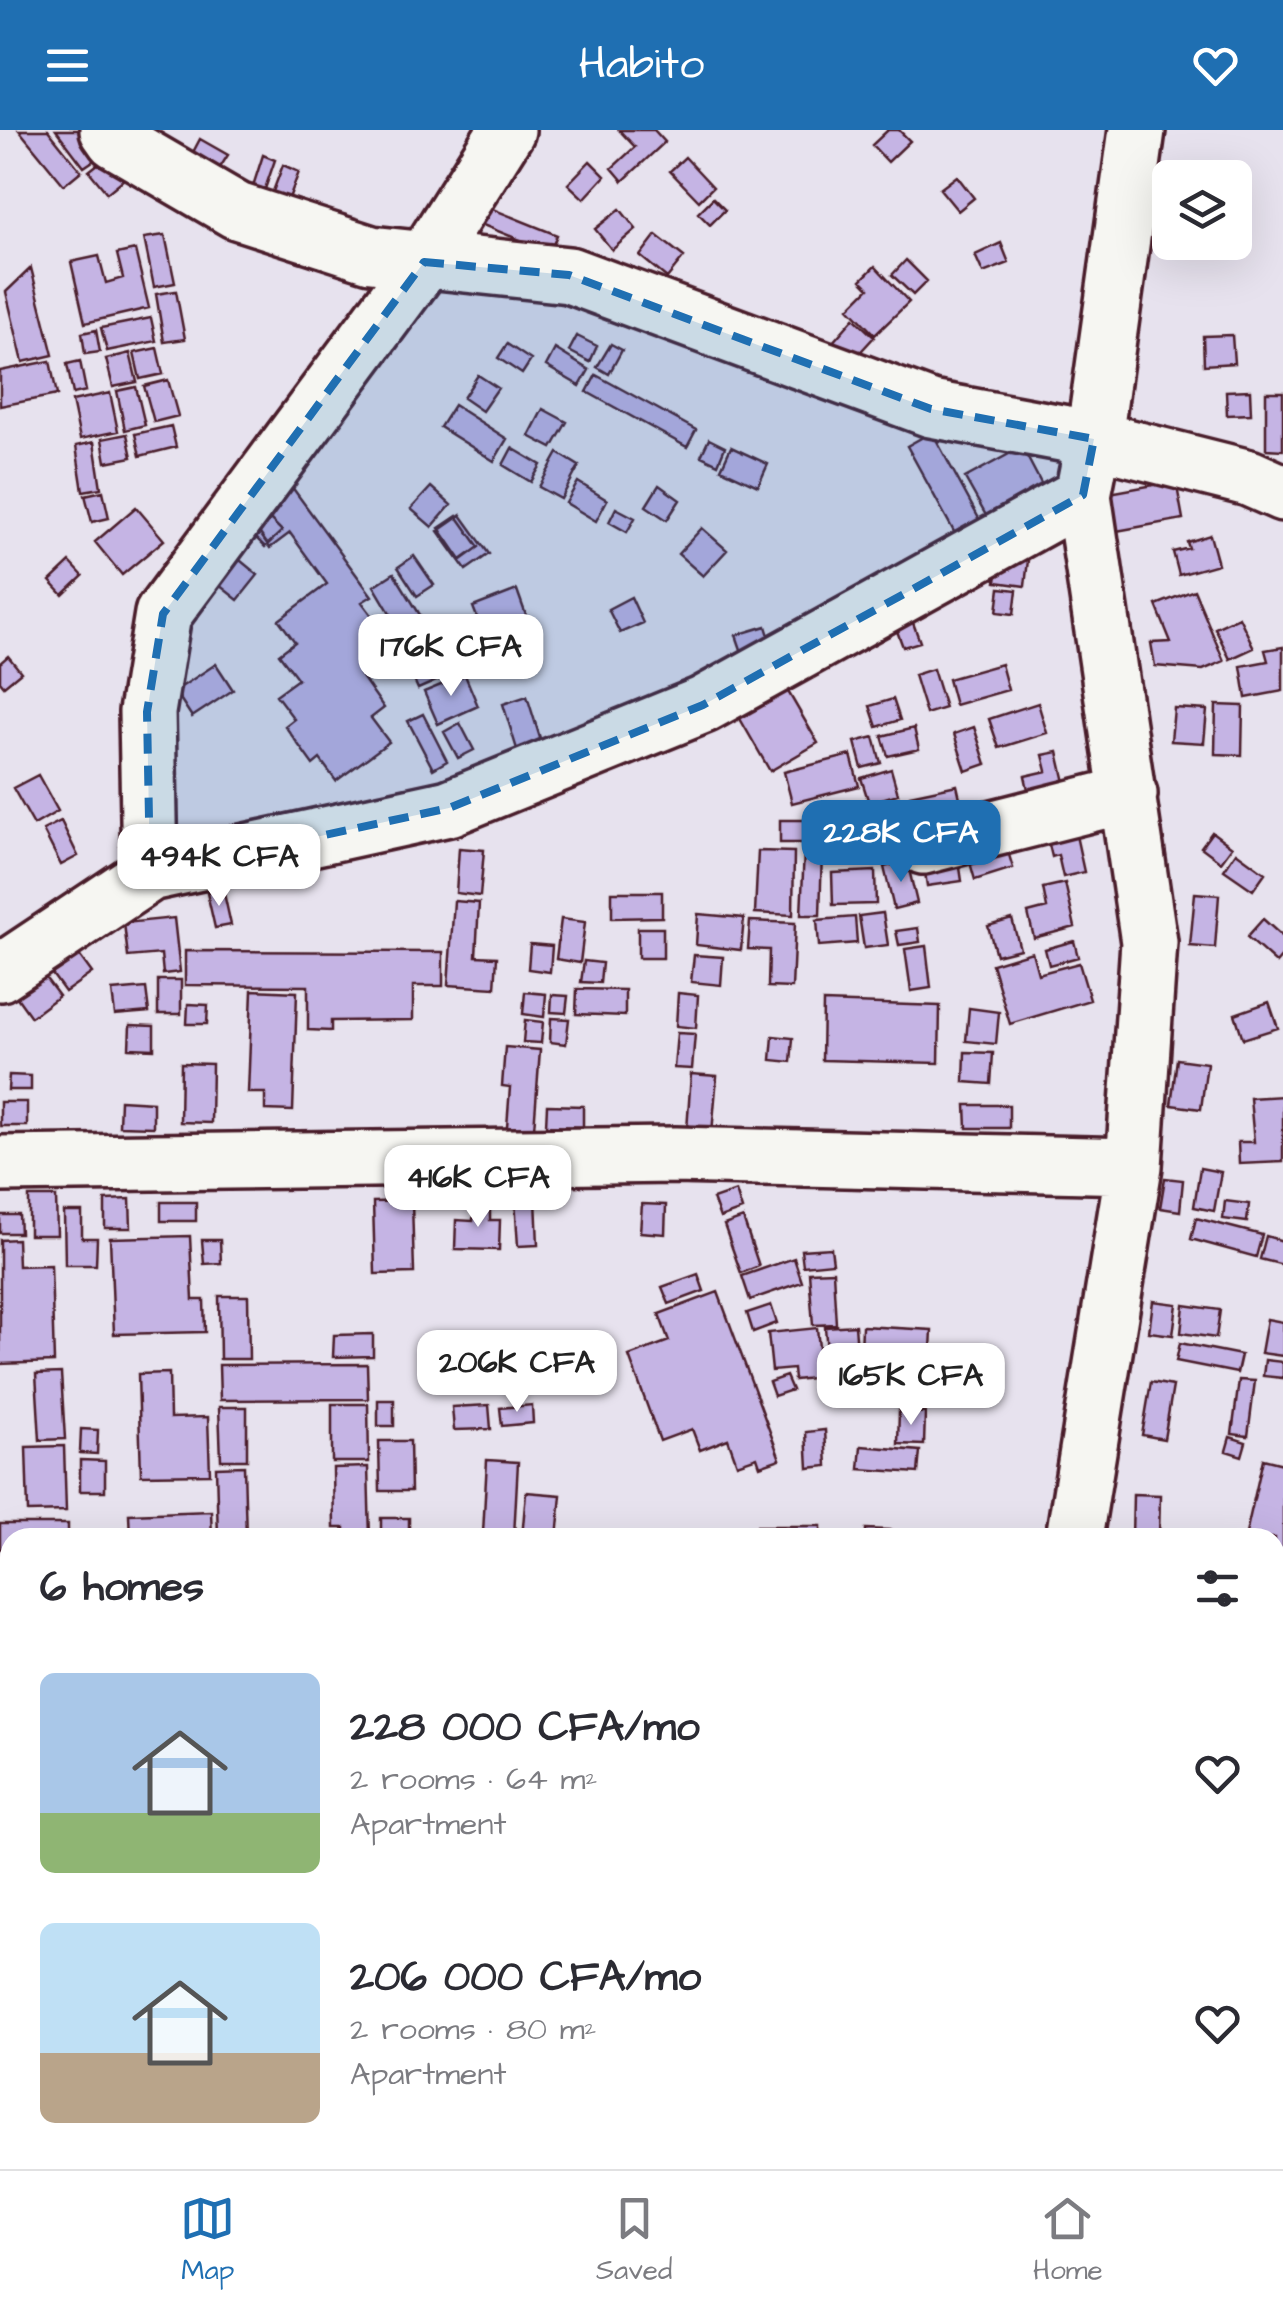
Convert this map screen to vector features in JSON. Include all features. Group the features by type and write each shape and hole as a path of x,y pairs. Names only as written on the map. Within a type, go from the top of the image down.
{"street":[{"path":"108,130 116,140 237,212 370,254 569,275 930,409 1094,440 1249,478 1283,493"},
{"path":"150,874 147,712 164,614 424,262 507,130"},
{"path":"1076,1528 1134,1166 1149,942 1083,496 1137,130"},
{"path":"8,952 150,874 449,808 704,704 1083,496"},
{"path":"924,846 1129,794"},
{"path":"0,1164 675,1155 1134,1166"}],"highlighted area":[{"path":"424,262 569,275 931,409 1094,439 1083,495 703,705 449,808 150,873 147,712 163,614"}],"building":[{"path":"19,130 48,130 81,171 64,185"},
{"path":"56,130 87,130 105,153 84,167"},
{"path":"619,130 654,130 665,142 623,181 612,168 635,147"},
{"path":"888,130 899,130 910,141 888,162 872,145"},
{"path":"200,139 228,155 216,174 190,158"},
{"path":"263,155 275,160 265,189 253,186"},
{"path":"108,156 124,179 107,193 89,171"},
{"path":"685,157 713,187 699,201 670,171"},
{"path":"590,161 605,176 584,199 568,184"},
{"path":"283,165 299,172 288,201 272,194"},
{"path":"957,176 974,198 958,211 940,189"},
{"path":"713,198 725,210 710,225 698,213"},
{"path":"475,202 557,235 550,252 468,219"},
{"path":"620,209 636,229 612,250 595,229"},
{"path":"165,235 175,283 154,287 144,238"},
{"path":"656,235 684,257 667,278 640,256"},
{"path":"1001,243 1009,263 983,273 975,255"},
{"path":"135,250 149,308 85,323 71,262 99,256 106,283 123,278 117,254"},
{"path":"906,260 927,281 913,295 892,275"},
{"path":"875,266 909,302 875,335 849,308 869,288 861,280"},
{"path":"31,268 53,355 23,362 6,292"},
{"path":"176,291 185,339 164,342 156,294"},
{"path":"151,318 156,341 107,351 101,328"},
{"path":"854,318 874,337 852,361 832,343"},
{"path":"96,330 100,352 85,354 82,333"},
{"path":"1232,335 1234,363 1204,365 1203,336"},
{"path":"577,336 597,346 590,362 569,351"},
{"path":"507,344 531,360 522,374 498,358"},
{"path":"611,344 622,350 609,374 597,367"},
{"path":"157,348 163,374 140,379 134,353"},
{"path":"555,349 589,370 580,386 546,366"},
{"path":"130,353 137,382 113,387 106,359"},
{"path":"50,361 57,395 0,406 0,371"},
{"path":"80,361 86,391 73,394 67,364"},
{"path":"478,375 498,388 482,411 463,398"},
{"path":"596,375 696,430 687,447 587,392"},
{"path":"168,380 178,416 154,422 144,386"},
{"path":"136,387 145,425 125,430 117,391"},
{"path":"1250,390 1251,414 1227,415 1226,391"},
{"path":"1266,392 1283,392 1283,450 1266,449"},
{"path":"110,393 118,431 80,439 72,401"},
{"path":"454,405 507,439 494,461 440,427"},
{"path":"543,409 567,422 552,448 529,436"},
{"path":"171,426 176,447 140,456 135,434"},
{"path":"932,432 983,526 958,539 907,446"},
{"path":"127,434 132,457 106,462 102,439"},
{"path":"709,439 725,447 718,464 701,456"},
{"path":"94,442 101,488 83,491 76,446"},
{"path":"731,447 768,464 758,486 721,469"},
{"path":"1022,447 1044,489 988,519 965,478"},
{"path":"512,448 541,465 531,482 503,465"},
{"path":"558,453 579,466 561,499 539,487"},
{"path":"1176,481 1183,519 1111,532 1104,494"},
{"path":"578,482 607,500 596,521 566,503"},
{"path":"289,483 372,596 362,602 396,647 360,674 384,708 371,718 389,742 336,781 320,759 313,765 285,726 294,719 276,695 298,679 279,654 295,642 279,620 327,584 290,533 270,548 246,514"},
{"path":"659,485 680,500 667,520 646,506"},
{"path":"431,487 451,505 432,527 411,509"},
{"path":"103,491 109,518 92,522 85,495"},
{"path":"136,507 164,540 122,575 95,542"},
{"path":"616,508 635,518 627,532 609,522"},
{"path":"262,511 282,531 265,547 246,528"},
{"path":"461,515 489,554 466,570 438,531"},
{"path":"457,516 479,547 461,560 439,528"},
{"path":"702,528 727,550 703,576 678,554"},
{"path":"1210,535 1218,564 1179,575 1173,552 1189,548 1187,542"},
{"path":"235,556 258,575 238,600 214,581"},
{"path":"414,556 434,585 417,596 398,567"},
{"path":"999,556 1028,560 1025,586 996,582"},
{"path":"70,562 83,576 63,595 50,581"},
{"path":"394,573 430,631 409,645 374,586"},
{"path":"1000,588 1017,590 1014,614 997,612"},
{"path":"517,590 533,635 445,667 435,642 480,625 473,607"},
{"path":"1194,590 1224,661 1203,670 1155,666 1151,643 1171,642 1156,605"},
{"path":"631,597 643,623 620,633 608,609"},
{"path":"908,609 920,642 903,647 891,615"},
{"path":"1239,617 1254,648 1230,659 1215,628"},
{"path":"766,626 774,652 745,661 736,635"},
{"path":"429,641 445,677 418,689 402,653"},
{"path":"1283,647 1283,691 1246,698 1241,666 1268,661 1265,650"},
{"path":"8,656 21,672 4,686 0,681 0,663"},
{"path":"216,664 233,690 192,717 175,691"},
{"path":"1001,664 1008,690 955,705 948,679"},
{"path":"933,669 945,708 926,714 914,675"},
{"path":"465,675 478,706 438,724 424,692"},
{"path":"779,676 818,743 770,771 731,703"},
{"path":"527,696 544,751 520,759 503,704"},
{"path":"893,699 900,720 877,727 870,706"},
{"path":"1038,703 1047,733 999,748 989,719"},
{"path":"1216,705 1243,706 1242,755 1215,754"},
{"path":"1174,708 1207,710 1204,743 1171,741"},
{"path":"423,714 447,761 433,769 408,721"},
{"path":"460,723 474,750 458,758 444,732"},
{"path":"974,727 986,764 966,771 954,734"},
{"path":"914,728 919,749 888,756 882,736"},
{"path":"874,737 881,763 862,768 855,742"},
{"path":"1058,752 1068,795 1031,803 1025,776 1047,771 1043,755"},
{"path":"851,755 859,786 792,803 784,772"},
{"path":"891,769 898,794 869,803 861,778"},
{"path":"38,775 58,811 34,825 13,788"},
{"path":"957,785 965,820 917,830 910,795"},
{"path":"903,800 911,832 881,838 874,806"},
{"path":"780,820 825,820 825,843 780,843"},
{"path":"61,821 78,856 61,865 43,830"},
{"path":"1074,826 1084,872 1063,877 1058,855 1052,857 1046,832"},
{"path":"1212,832 1232,847 1221,862 1201,847"},
{"path":"1005,842 1013,868 975,880 967,852"},
{"path":"459,848 484,850 480,896 456,893"},
{"path":"758,851 794,852 793,915 755,913"},
{"path":"804,851 822,852 820,915 801,915"},
{"path":"1236,852 1265,873 1253,890 1224,870"},
{"path":"958,854 962,881 927,886 923,859"},
{"path":"907,861 917,903 894,909 884,867"},
{"path":"875,871 876,904 833,905 832,873"},
{"path":"1065,883 1075,927 1034,938 1028,913 1047,908 1043,888"},
{"path":"223,889 231,925 215,928 207,893"},
{"path":"612,892 662,892 662,917 612,918"},
{"path":"1195,893 1219,895 1215,948 1190,946"},
{"path":"454,901 479,903 476,956 497,957 495,988 448,985"},
{"path":"883,913 888,945 864,948 859,916"},
{"path":"698,914 744,918 741,950 696,945"},
{"path":"855,917 857,943 819,946 817,920"},
{"path":"174,918 180,972 163,974 161,954 128,957 124,923"},
{"path":"561,919 585,922 580,963 556,959"},
{"path":"1012,919 1020,949 996,955 988,926"},
{"path":"1263,919 1283,937 1283,955 1276,963 1247,937"},
{"path":"750,921 795,923 792,988 768,987 769,950 748,949"},
{"path":"638,928 663,928 663,958 638,958"},
{"path":"918,928 920,942 899,945 896,931"},
{"path":"1074,941 1078,957 1049,965 1045,949"},
{"path":"530,944 552,946 550,972 528,969"},
{"path":"926,946 931,988 911,991 905,949"},
{"path":"76,951 92,973 65,992 49,970"},
{"path":"185,951 443,952 443,986 413,986 413,1020 331,1021 331,1031 308,1030 308,986 185,985"},
{"path":"1032,952 1038,974 1079,963 1090,1000 1010,1024 992,964"},
{"path":"694,955 723,957 721,985 691,982"},
{"path":"584,961 602,963 600,983 581,982"},
{"path":"44,976 59,996 31,1017 16,996"},
{"path":"158,980 181,980 181,1014 158,1014"},
{"path":"146,988 149,1012 115,1015 112,991"},
{"path":"577,989 625,990 625,1016 576,1014"},
{"path":"252,990 297,992 293,1111 265,1110 265,1093 248,1093"},
{"path":"525,992 546,994 544,1017 523,1014"},
{"path":"678,993 698,995 696,1028 676,1026"},
{"path":"552,995 568,996 566,1013 551,1012"},
{"path":"823,1002 940,1006 939,1063 822,1060"},
{"path":"1269,1002 1278,1028 1243,1039 1235,1014"},
{"path":"188,1004 208,1005 207,1024 187,1024"},
{"path":"969,1008 999,1012 996,1044 966,1041"},
{"path":"551,1018 569,1019 566,1044 550,1042"},
{"path":"525,1020 543,1022 541,1043 523,1042"},
{"path":"130,1025 154,1026 154,1049 129,1048"},
{"path":"677,1033 695,1034 692,1069 674,1068"},
{"path":"773,1036 793,1038 791,1062 771,1060"},
{"path":"505,1047 540,1050 534,1129 507,1127 510,1087 502,1086"},
{"path":"965,1052 993,1053 991,1084 964,1082"},
{"path":"1177,1059 1207,1063 1201,1109 1171,1105"},
{"path":"181,1063 212,1064 211,1123 180,1122"},
{"path":"691,1074 717,1076 712,1133 687,1130"},
{"path":"9,1075 31,1076 31,1090 8,1090"},
{"path":"1283,1096 1283,1162 1239,1164 1238,1142 1254,1142 1250,1098"},
{"path":"120,1100 153,1102 153,1127 119,1126"},
{"path":"0,1102 27,1102 27,1126 0,1126"},
{"path":"547,1105 583,1106 583,1127 546,1126"},
{"path":"966,1105 1009,1105 1009,1128 967,1128"},
{"path":"1200,1168 1221,1172 1214,1211 1194,1207"},
{"path":"1165,1178 1183,1180 1180,1211 1160,1208"},
{"path":"736,1191 742,1210 720,1218 713,1199"},
{"path":"29,1197 56,1197 57,1235 29,1235"},
{"path":"130,1199 131,1228 105,1228 105,1200"},
{"path":"536,1199 538,1245 518,1246 515,1200"},
{"path":"474,1200 490,1201 490,1220 500,1220 499,1250 455,1249 456,1220 473,1221"},
{"path":"412,1201 414,1273 375,1274 373,1202"},
{"path":"1225,1201 1249,1204 1247,1222 1223,1219"},
{"path":"161,1202 196,1202 196,1221 161,1221"},
{"path":"642,1204 666,1205 665,1234 640,1232"},
{"path":"64,1212 82,1212 82,1238 97,1238 96,1265 65,1265"},
{"path":"0,1215 19,1215 20,1233 0,1233"},
{"path":"743,1218 759,1266 741,1273 724,1225"},
{"path":"1196,1218 1262,1235 1256,1257 1191,1239"},
{"path":"190,1236 193,1300 204,1300 205,1332 114,1334 110,1238"},
{"path":"1266,1236 1283,1241 1283,1265 1260,1259"},
{"path":"17,1239 18,1266 51,1265 54,1362 0,1364 0,1240"},
{"path":"202,1240 220,1240 221,1263 204,1264"},
{"path":"831,1248 833,1263 803,1266 801,1250"},
{"path":"794,1258 802,1282 750,1300 742,1276"},
{"path":"833,1271 836,1324 813,1325 809,1272"},
{"path":"698,1274 704,1291 669,1304 662,1287"},
{"path":"718,1292 780,1459 760,1466 757,1457 737,1464 728,1439 700,1450 692,1429 660,1441 629,1356 669,1341 659,1314"},
{"path":"219,1296 248,1296 249,1359 220,1359"},
{"path":"1153,1301 1177,1304 1173,1335 1149,1332"},
{"path":"771,1305 777,1323 753,1332 747,1313"},
{"path":"1184,1305 1220,1310 1216,1338 1181,1333"},
{"path":"1267,1319 1283,1322 1283,1356 1261,1353"},
{"path":"855,1325 857,1350 827,1352 825,1327"},
{"path":"862,1326 932,1330 928,1408 900,1406 902,1358 861,1355"},
{"path":"817,1328 822,1377 794,1380 793,1369 772,1371 768,1333"},
{"path":"373,1334 373,1356 333,1357 334,1335"},
{"path":"1180,1343 1241,1355 1237,1373 1176,1361"},
{"path":"1265,1360 1283,1362 1283,1378 1263,1376"},
{"path":"367,1364 368,1399 220,1400 219,1365"},
{"path":"61,1373 65,1439 40,1440 36,1374"},
{"path":"169,1373 170,1418 208,1417 210,1474 141,1475 138,1374"},
{"path":"786,1376 792,1390 774,1396 769,1382"},
{"path":"1239,1380 1255,1381 1248,1436 1232,1434"},
{"path":"1151,1382 1173,1386 1164,1439 1142,1435"},
{"path":"378,1400 394,1400 394,1426 378,1426"},
{"path":"332,1404 368,1404 369,1462 332,1462"},
{"path":"489,1405 491,1429 454,1430 452,1407"},
{"path":"532,1405 533,1423 502,1426 500,1408"},
{"path":"219,1407 247,1407 247,1460 221,1460"},
{"path":"899,1411 925,1413 924,1445 898,1444"},
{"path":"81,1429 98,1430 97,1454 80,1453"},
{"path":"825,1430 827,1466 808,1468 806,1432"},
{"path":"1230,1437 1246,1442 1242,1456 1226,1451"},
{"path":"379,1441 410,1441 411,1491 380,1491"},
{"path":"64,1446 66,1511 28,1512 26,1447"},
{"path":"861,1446 920,1451 918,1473 859,1469"},
{"path":"1263,1459 1283,1464 1283,1528 1247,1528"},
{"path":"80,1460 105,1461 105,1491 80,1491"},
{"path":"487,1460 518,1462 514,1528 483,1528"},
{"path":"244,1466 246,1528 218,1528 216,1467"},
{"path":"368,1467 370,1528 334,1528 333,1468"},
{"path":"526,1492 561,1495 558,1528 523,1528"},
{"path":"1133,1494 1160,1495 1159,1528 1132,1528"},
{"path":"211,1511 212,1528 130,1528 129,1514"},
{"path":"381,1518 409,1518 409,1528 381,1528"},
{"path":"0,1524 68,1524 68,1528 0,1528"},
{"path":"757,1526 821,1526 821,1528"}]}
